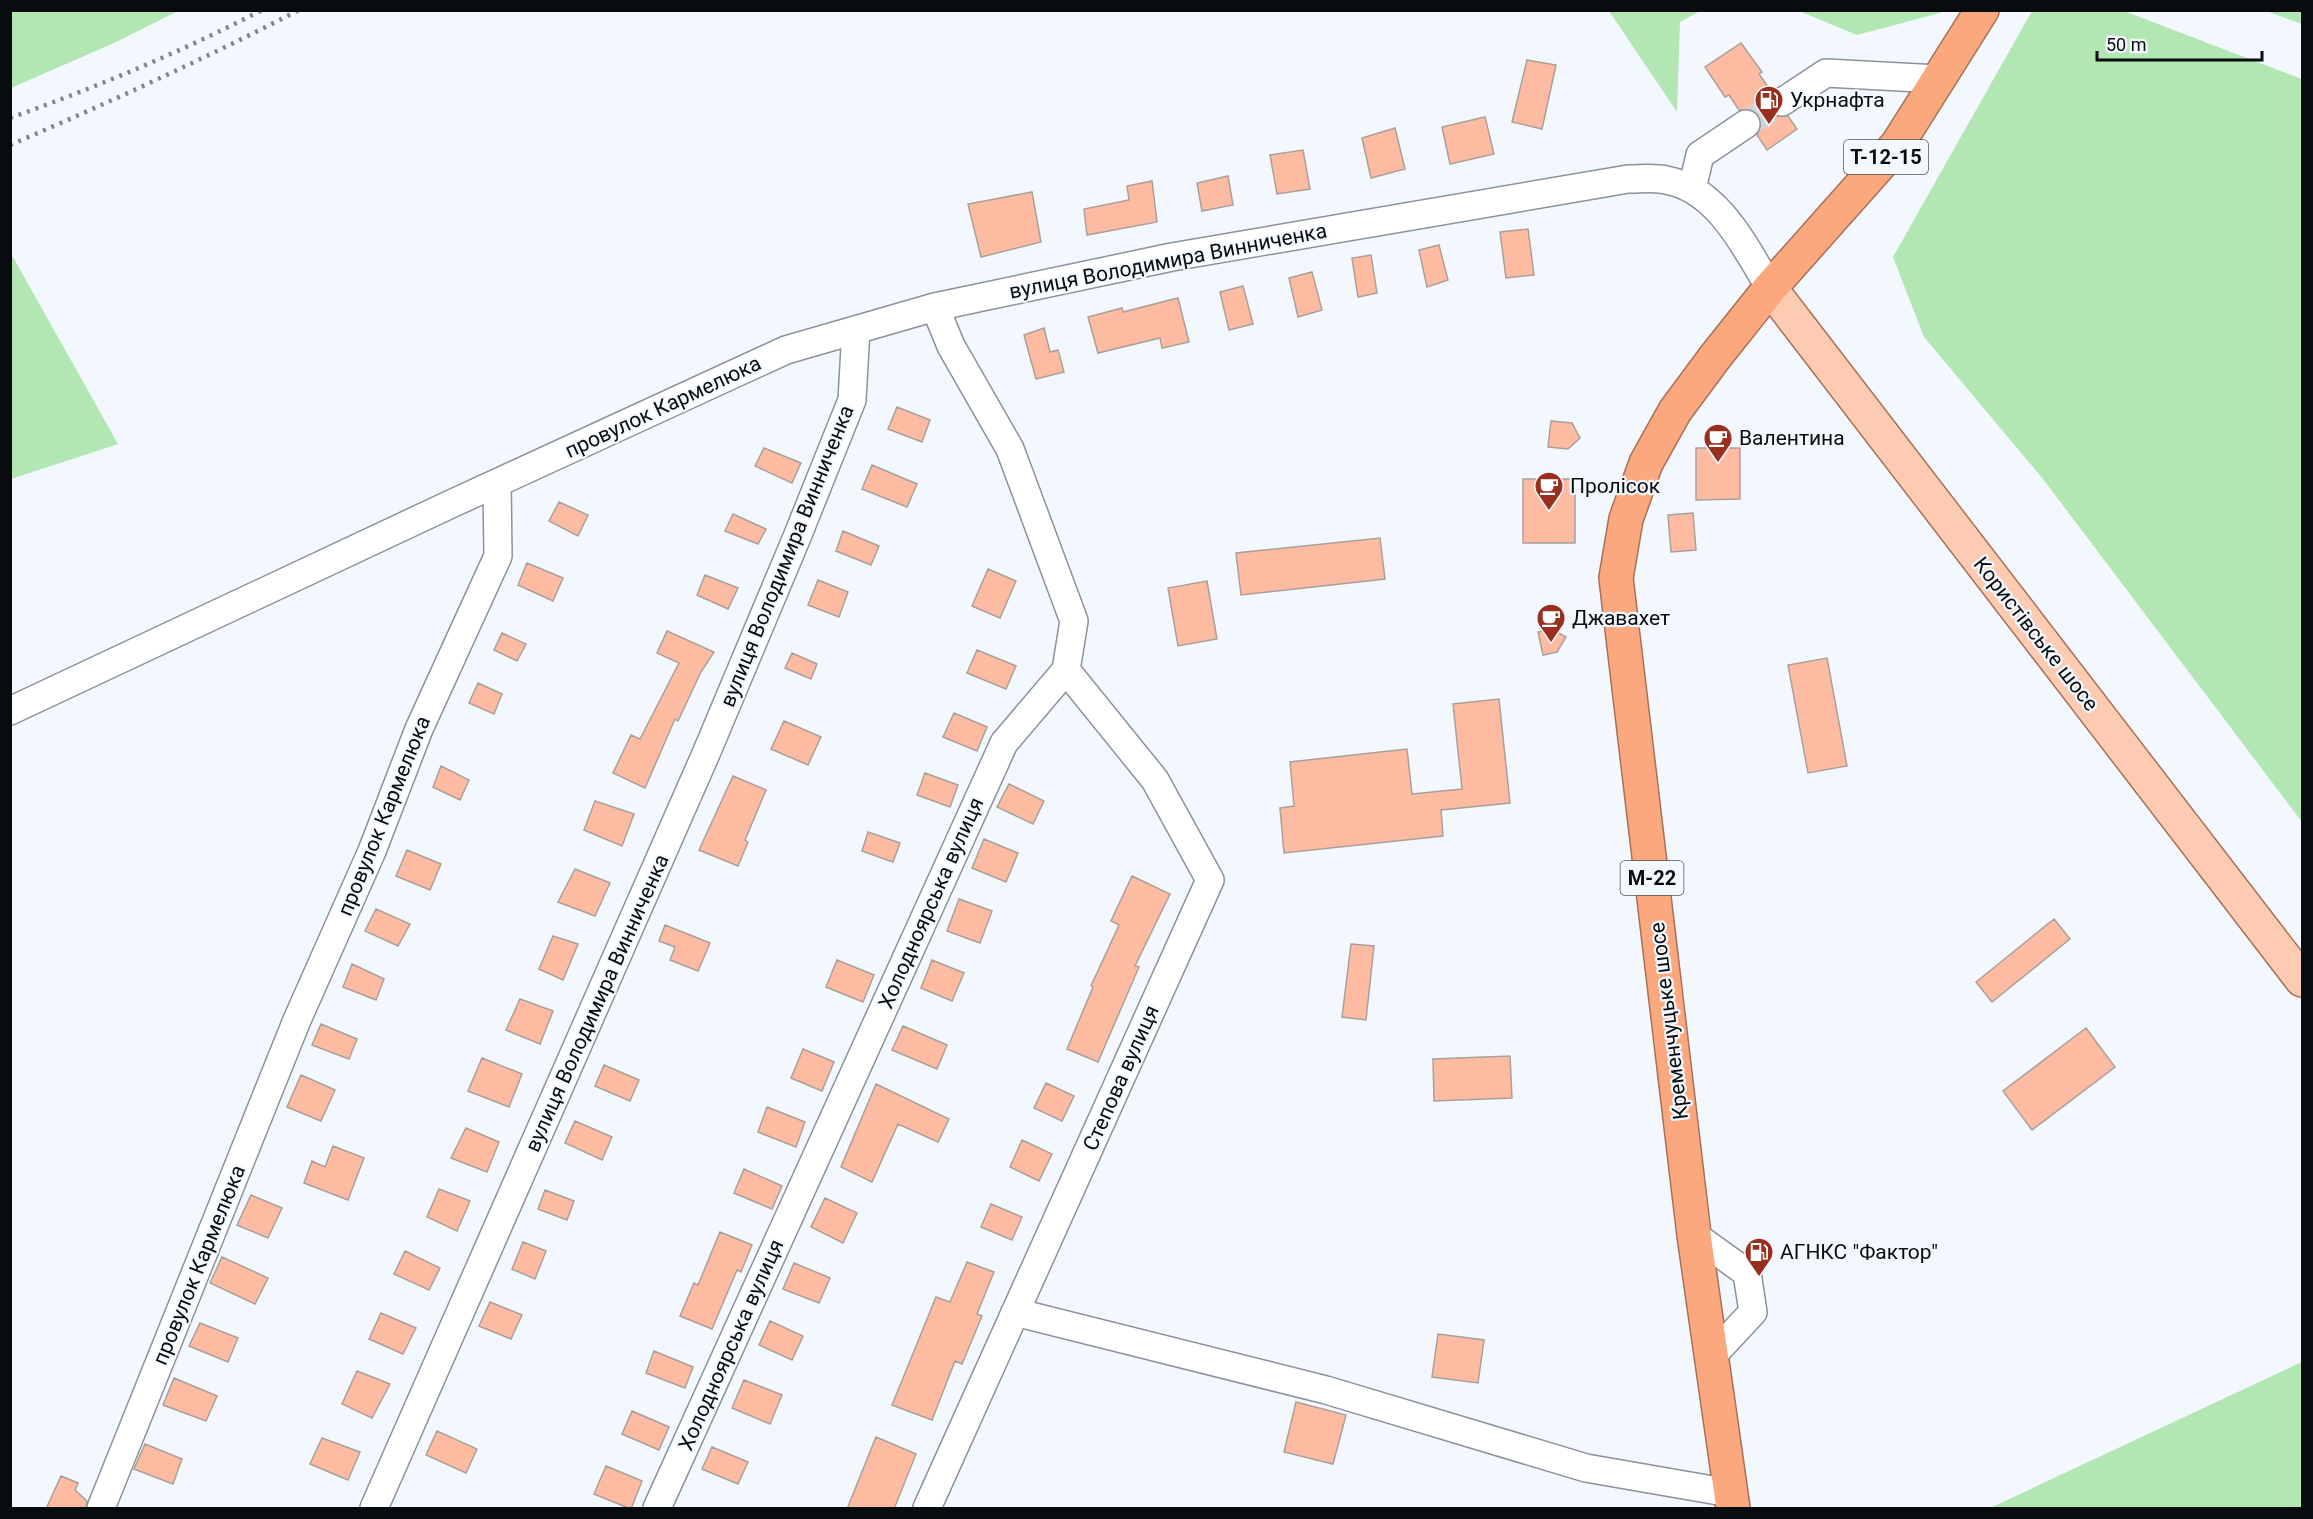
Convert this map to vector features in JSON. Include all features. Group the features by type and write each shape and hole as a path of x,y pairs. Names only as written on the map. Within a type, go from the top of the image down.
{"highway":[{"name":"Т-12-15","path":"1770,288 1897,145 1982,10"},
{"name":"Кременчуцьке шосе","path":"1732,1501 1695,1235 1616,578 1626,519 1646,463 1676,411 1715,357 1770,288"}],"main road":[{"name":"Користівське шосе","path":"1770,288 2302,980"}],"street":[{"path":"1782,102 1826,73 1938,79"},
{"path":"1692,189 1700,155 1746,124"},
{"name":"вулиця Володимира Винниченка","path":"374,1509 677,820 797,537 852,400 856,330 935,307 1172,257 1628,179 1666,180 1692,189 1710,202 1741,241 1770,288"},
{"name":"Холодноярська вулиця","path":"657,1509 1004,743 1065,669 1074,621 1010,449 951,346 935,307"},
{"name":"провулок Кармелюка","path":"101,1509 297,1020 372,851 419,729 498,556 497,483 786,350 856,330"},
{"path":"10,711 497,483"},
{"name":"Степова вулиця","path":"927,1509 1209,880 1155,780 1065,669"},
{"path":"1695,1235 1747,1273 1753,1312 1713,1355"},
{"path":"1015,1312 1326,1390 1586,1468 1732,1501"}],"green space":[{"path":"1942,10 1940,13 1857,35 1799,11"},
{"path":"10,11 178,11 114,43 11,88"},
{"path":"1609,11 1700,11 1680,22 1677,112"},
{"path":"2032,11 2124,11 2302,79 2302,822 2043,479 1924,337 1893,257"},
{"path":"2266,11 2302,11 2302,24"},
{"path":"13,257 118,444 11,479 10,258"},
{"path":"2302,1362 2302,1508 1990,1508"}],"building":[{"path":"1741,43 1762,72 1759,74 1771,91 1766,102 1769,110 1776,116 1788,116 1797,129 1767,150 1757,135 1762,123 1759,115 1752,110 1739,110 1729,95 1725,97 1705,67"},
{"path":"1527,60 1556,65 1542,129 1512,122"},
{"path":"1485,117 1494,154 1450,164 1442,127"},
{"path":"1395,128 1405,169 1371,178 1362,138"},
{"path":"1303,150 1310,189 1277,194 1270,155"},
{"path":"1228,176 1233,205 1202,211 1197,183"},
{"path":"1152,181 1157,222 1087,235 1084,209 1129,200 1127,186"},
{"path":"1032,192 1041,242 981,257 968,204"},
{"path":"1528,229 1534,275 1506,278 1500,232"},
{"path":"1439,245 1448,280 1427,287 1419,250"},
{"path":"1371,255 1377,293 1358,297 1352,258"},
{"path":"1312,272 1322,310 1298,317 1289,278"},
{"path":"1243,286 1253,324 1229,330 1220,292"},
{"path":"1178,298 1189,342 1162,348 1160,338 1098,353 1088,317 1122,308 1123,312"},
{"path":"1044,328 1050,352 1058,350 1064,372 1036,379 1024,335"},
{"path":"897,407 930,420 922,442 888,429"},
{"path":"1551,421 1572,423 1580,438 1568,449 1548,447"},
{"path":"764,448 801,463 792,483 755,466"},
{"path":"1696,448 1740,448 1740,499 1696,500"},
{"path":"872,465 917,484 907,507 862,489"},
{"name":"Пролісок","path":"1523,479 1575,479 1575,543 1523,543"},
{"path":"559,502 588,515 578,536 549,521"},
{"path":"1693,513 1696,550 1671,552 1668,515"},
{"path":"733,514 766,529 758,544 725,531"},
{"path":"843,531 879,546 871,565 836,551"},
{"path":"1380,538 1385,579 1241,595 1236,553"},
{"path":"527,563 563,578 553,601 518,585"},
{"path":"988,569 1016,581 1000,618 972,606"},
{"path":"705,575 738,588 728,609 697,595"},
{"path":"818,580 848,592 839,617 808,605"},
{"path":"1207,581 1217,639 1178,646 1168,588"},
{"name":"Джавахет","path":"1552,629 1566,637 1557,652 1543,655 1538,632"},
{"path":"667,631 714,652 701,672 678,721 675,719 645,788 613,773 631,735 640,739 679,663 657,653"},
{"path":"502,633 526,644 517,661 494,650"},
{"path":"977,650 1016,666 1006,689 967,673"},
{"path":"792,653 817,664 811,679 785,668"},
{"path":"1827,658 1847,766 1808,773 1788,665"},
{"path":"478,683 502,694 494,714 469,703"},
{"path":"1499,699 1510,803 1441,810 1443,836 1284,853 1280,808 1294,806 1290,762 1407,749 1412,794 1462,789 1453,704"},
{"path":"954,713 987,727 977,751 943,737"},
{"path":"784,721 821,737 808,765 771,749"},
{"path":"441,766 469,780 460,800 433,787"},
{"path":"925,773 958,785 950,807 917,795"},
{"path":"733,776 766,790 745,840 748,842 738,866 699,850"},
{"path":"1009,784 1044,801 1033,824 997,807"},
{"path":"595,801 634,814 622,846 584,830"},
{"path":"868,832 900,843 893,862 862,851"},
{"path":"984,839 1018,853 1006,882 972,868"},
{"path":"407,850 441,864 430,890 396,876"},
{"path":"575,869 610,883 595,916 558,902"},
{"path":"1132,876 1170,894 1135,966 1139,967 1098,1062 1067,1049 1093,987 1091,986 1119,925 1111,921"},
{"path":"959,899 992,911 980,943 947,931"},
{"path":"376,909 410,924 398,946 365,931"},
{"path":"2054,919 2070,939 1992,1002 1976,982"},
{"path":"665,925 710,943 698,971 670,960 675,947 659,941"},
{"path":"553,936 578,944 563,980 539,969"},
{"path":"1351,944 1374,946 1366,1020 1342,1017"},
{"path":"837,960 874,975 863,1002 826,987"},
{"path":"932,960 964,973 952,1001 921,988"},
{"path":"352,964 384,979 376,1000 343,987"},
{"path":"520,999 553,1011 540,1044 506,1030"},
{"path":"321,1024 357,1039 349,1059 312,1045"},
{"path":"903,1026 947,1045 937,1069 892,1050"},
{"path":"2086,1028 2115,1067 2032,1130 2003,1091"},
{"path":"803,1049 834,1062 822,1091 791,1078"},
{"path":"1510,1056 1512,1098 1434,1101 1433,1059"},
{"path":"482,1058 522,1074 509,1107 468,1091"},
{"path":"604,1065 639,1080 630,1101 595,1086"},
{"path":"301,1075 335,1090 321,1121 287,1107"},
{"path":"1046,1083 1074,1096 1062,1121 1034,1108"},
{"path":"876,1084 949,1119 938,1142 898,1124 872,1182 841,1167"},
{"path":"767,1107 805,1122 796,1147 758,1132"},
{"path":"575,1121 612,1137 602,1160 565,1143"},
{"path":"466,1128 499,1142 487,1172 451,1158"},
{"path":"1022,1140 1052,1154 1039,1181 1010,1167"},
{"path":"333,1146 364,1158 348,1200 304,1183 312,1161 325,1167"},
{"path":"744,1169 782,1186 772,1209 734,1193"},
{"path":"439,1189 470,1201 457,1231 427,1217"},
{"path":"545,1190 574,1201 567,1220 538,1209"},
{"path":"251,1195 282,1208 268,1238 237,1225"},
{"path":"825,1198 857,1213 843,1243 811,1227"},
{"path":"991,1204 1022,1217 1012,1240 981,1227"},
{"path":"720,1232 752,1245 741,1272 737,1270 712,1329 680,1316 694,1283 698,1285"},
{"path":"523,1242 546,1251 535,1279 512,1269"},
{"path":"405,1251 440,1268 429,1290 394,1274"},
{"path":"222,1257 268,1278 255,1304 210,1283"},
{"path":"967,1262 994,1272 977,1314 982,1316 962,1364 955,1361 932,1420 892,1405 936,1297 950,1302"},
{"path":"794,1263 830,1278 819,1303 783,1289"},
{"path":"490,1302 522,1315 511,1339 479,1326"},
{"path":"381,1313 416,1328 403,1354 369,1339"},
{"path":"770,1321 803,1336 792,1360 759,1345"},
{"path":"200,1323 238,1338 228,1362 189,1346"},
{"path":"1438,1334 1484,1340 1478,1383 1432,1377"},
{"path":"654,1351 693,1367 685,1388 646,1373"},
{"path":"357,1371 390,1384 372,1418 342,1404"},
{"path":"174,1378 217,1396 206,1421 163,1405"},
{"path":"744,1380 782,1395 770,1424 732,1408"},
{"path":"1296,1402 1346,1415 1333,1464 1284,1452"},
{"path":"632,1411 669,1427 659,1450 622,1434"},
{"path":"437,1431 477,1449 466,1473 426,1455"},
{"path":"876,1437 916,1454 894,1509 847,1509"},
{"path":"322,1438 360,1452 348,1480 310,1464"},
{"path":"145,1444 182,1459 173,1484 134,1469"},
{"path":"712,1447 748,1462 738,1484 702,1469"},
{"path":"606,1466 642,1481 631,1509 594,1494"},
{"path":"61,1476 78,1483 75,1490 87,1501 86,1509 46,1509"}],"tunnel":[{"path":"1746,124 1782,102"}],"railway":[{"path":"10,118 138,68 262,10"},
{"path":"10,145 156,80 299,10"}],"place":[{"name":"Укрнафта","path":"1769,126"},
{"name":"Валентина","path":"1718,464"},
{"name":"Пролісок","path":"1549,512"},
{"name":"Джавахет","path":"1551,644"},
{"name":"АГНКС \"Фактор\"","path":"1759,1278"}]}
